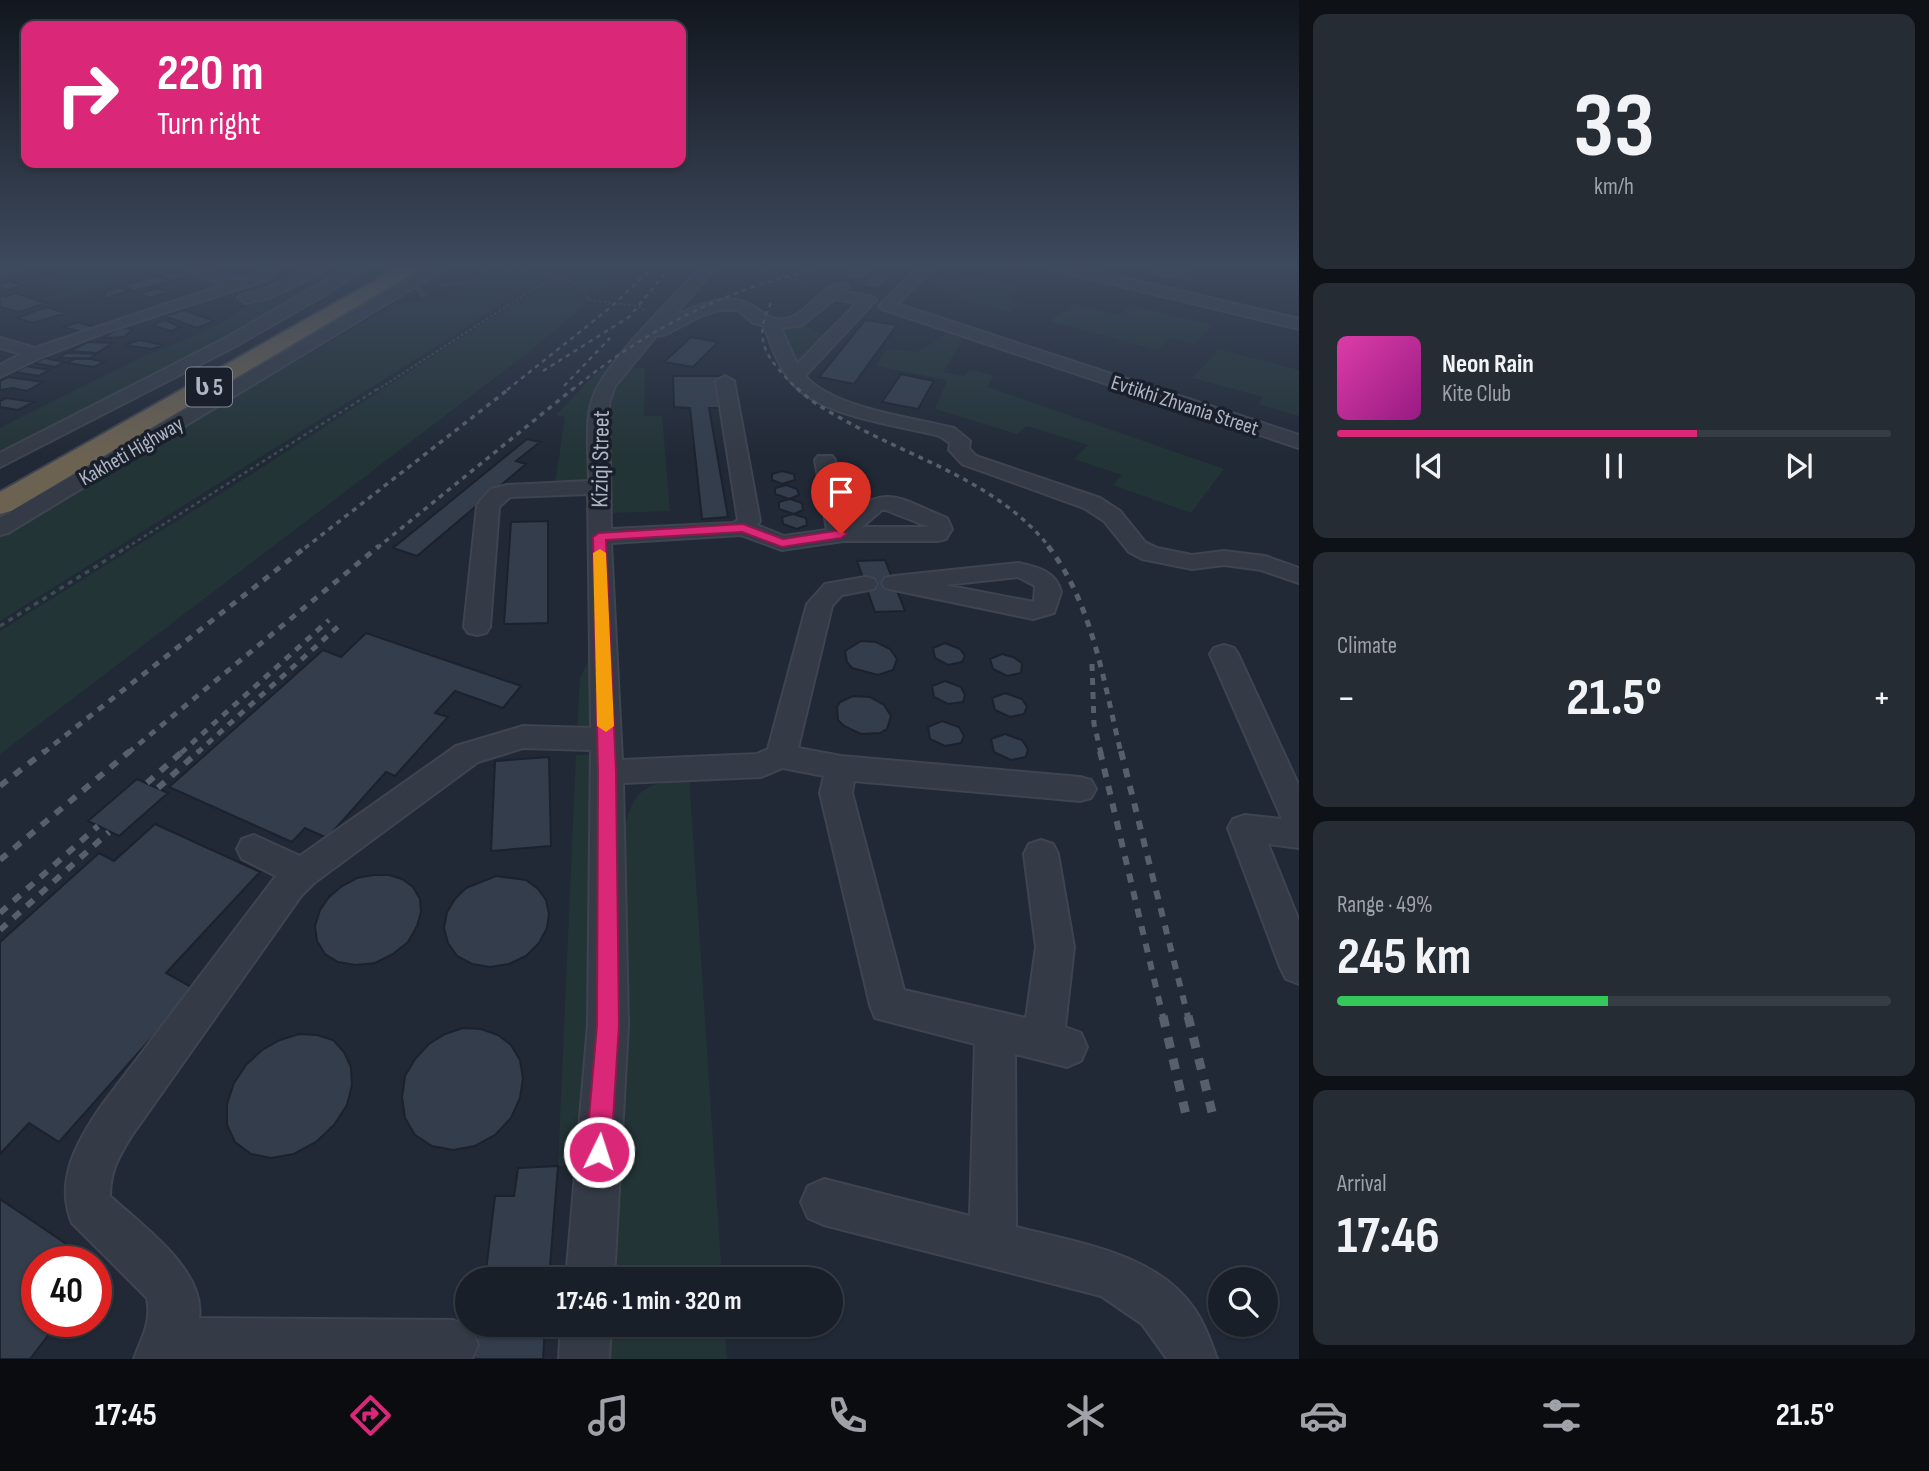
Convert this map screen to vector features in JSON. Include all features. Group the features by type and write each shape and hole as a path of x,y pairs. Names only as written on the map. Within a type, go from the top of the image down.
{"highway":[{"name":"Kakheti Highway","path":"0,479 273,329"},
{"name":"Kakheti Highway","path":"0,505 249,364 322,329"},
{"path":"249,364 324,339"}],"street":[{"path":"0,372 36,353 110,329"},
{"name":"Kakheti Highway","path":"0,461 253,329"},
{"name":"Kakheti Highway","path":"0,528 340,329"},
{"name":"Kiziqi Street","path":"591,1267 608,1025 607,755 599,537 600,403 606,386 654,329"},
{"path":"643,341 662,329"},
{"path":"774,329 796,375 805,386 843,405 947,432 960,441 959,450 969,460 1092,503 1112,516 1137,547 1150,554 1192,562 1224,558 1265,563 1299,576"},
{"path":"831,329 839,331"},
{"name":"Evtikhi Zhvania Street","path":"958,329 1299,442"},
{"path":"796,375 839,331"},
{"path":"0,343 36,353"},
{"path":"724,381 750,521 743,528"},
{"path":"599,537 743,528 782,543 840,535 825,460"},
{"path":"477,626 488,506 507,491 599,487"},
{"path":"1019,570 1037,575 1047,584 1049,596 1045,607 1033,611 896,583 1019,570"},
{"path":"781,756 820,604 834,589 865,584"},
{"path":"1224,654 1299,821"},
{"path":"453,1345 164,1351 175,1313 171,1294 163,1278 88,1208 86,1184 96,1153 117,1120 289,886 302,873 467,754 523,737 607,755 761,765 781,756 841,768 1080,789"},
{"path":"841,768 836,793 889,1005 1055,1044 1055,947 1041,854"},
{"path":"1299,835 1245,828 1291,925 1299,967"},
{"path":"254,849 302,873"},
{"path":"993,1245 995,1030"},
{"path":"824,1202 1107,1273 1143,1291 1166,1310 1185,1340 1192,1359"},
{"path":"584,1359 585,1337"}],"path":[{"path":"0,626 473,329"}],"shaded area":[{"path":"209,329 240,329 0,457 0,428 136,360"},
{"path":"351,329 463,329 0,621 0,535"},
{"path":"474,329 556,329 0,754 0,631 249,476"},
{"path":"780,329 812,329 825,337 795,368"},
{"path":"1081,329 1208,329 1194,343 1299,370 1299,416 1258,404 1263,397 1192,378 1219,350 1171,338 1157,350"},
{"path":"947,333 963,339 943,372 964,376 970,370 993,375 988,387 1224,469 1191,513 1113,485 1122,475 1074,459 1088,445 1027,426 1017,434 935,409 947,380 876,366 887,349 918,352"},
{"path":"621,355 591,395 589,402 591,482 555,484 565,417 556,415 592,377"},
{"path":"631,368 645,368 644,416 662,416 670,511 611,513 607,404 612,392"},
{"path":"594,648 594,732 577,733 580,679"},
{"path":"576,755 595,755 591,1001 578,1166 558,1166"},
{"path":"689,775 721,1267 609,1267 625,1025 625,829 628,814 638,795 664,781"},
{"path":"604,1337 725,1337 727,1359 603,1359"}],"building":[{"path":"117,329 133,329 124,337 102,338"},
{"path":"857,329 894,329 854,384 819,377"},
{"path":"691,337 718,342 693,367 664,362"},
{"path":"140,340 163,345 152,349 124,345"},
{"path":"88,342 113,343 97,353 70,351"},
{"path":"66,353 97,354 90,358 59,358"},
{"path":"44,358 64,362 55,367 35,363"},
{"path":"74,359 104,362 94,367 67,363"},
{"path":"26,366 49,370 39,376 15,372"},
{"path":"901,374 934,381 918,409 882,402"},
{"path":"673,376 721,376 727,408 709,408 728,517 702,519 690,408 674,407"},
{"path":"8,377 43,382 27,391 13,388 0,390 0,381"},
{"path":"6,398 34,402 18,410 0,407 0,401"},
{"path":"527,439 540,442 516,461 526,464 417,556 393,548"},
{"path":"782,471 794,474 795,480 782,484 772,480 772,474"},
{"path":"786,485 797,489 799,495 789,499 775,494 775,488"},
{"path":"790,499 802,503 803,510 794,514 779,509 779,502"},
{"path":"793,514 806,518 807,525 797,529 783,524 782,517"},
{"path":"548,521 548,623 504,624 511,522"},
{"path":"885,560 905,611 875,612 857,561"},
{"path":"366,633 521,686 503,708 455,691 435,713 448,717 395,776 386,772 327,838 305,828 292,842 169,787 323,650 341,657"},
{"path":"861,641 876,642 890,649 897,659 893,670 878,675 852,668 847,662 845,651"},
{"path":"945,643 960,649 965,656 962,662 948,665 935,658 933,648"},
{"path":"1002,654 1022,663 1021,673 1007,676 993,669 990,659"},
{"path":"945,681 961,687 965,695 963,702 948,704 934,697 932,686"},
{"path":"1005,693 1022,699 1027,707 1024,714 1010,717 995,710 992,698"},
{"path":"853,696 870,697 884,705 891,716 887,729 880,733 861,734 844,726 838,720 837,707 840,702"},
{"path":"942,721 959,727 964,736 961,743 945,746 930,739 928,727"},
{"path":"1005,734 1022,740 1028,749 1026,757 1011,760 994,752 991,739"},
{"path":"549,757 551,846 491,851 495,761"},
{"path":"137,779 168,793 119,836 88,821"},
{"path":"155,824 260,872 166,973 195,989 59,1142 29,1123 0,1154 0,942 99,853 114,861"},
{"path":"389,875 402,879 413,887 420,899 421,912 417,926 408,942 375,963 356,965 338,962 325,954 317,941 315,926 320,910 329,897 342,886 357,878"},
{"path":"496,876 526,880 538,889 546,900 549,914 547,928 539,943 526,956 509,964 490,967 472,964 457,956 448,943 444,928 447,912 466,888"},
{"path":"463,1028 481,1029 498,1035 511,1045 520,1060 523,1078 520,1098 511,1118 495,1135 475,1146 453,1150 432,1146 415,1135 405,1118 402,1097 405,1076 415,1059 429,1044 445,1034"},
{"path":"299,1034 317,1035 333,1040 344,1052 351,1067 352,1085 347,1105 334,1125 316,1142 294,1154 271,1158 251,1154 235,1142 227,1125 227,1104 234,1083 246,1065 262,1050"},
{"path":"558,1166 550,1267 486,1267 495,1196 514,1196 518,1168"},
{"path":"0,1199 69,1246 21,1246 21,1337 47,1337 30,1359 0,1359"},
{"path":"477,1337 544,1337 543,1359 474,1359"}],"railway":[{"path":"507,390 583,329"},
{"path":"543,371 609,329"},
{"path":"572,390 659,329"},
{"path":"762,329 766,351 798,390"},
{"path":"564,386 610,338"},
{"path":"305,548 510,388"},
{"path":"377,548 574,388"},
{"path":"797,388 840,418 985,491 1030,526 1050,548"},
{"path":"43,753 307,546"},
{"path":"128,753 379,546"},
{"path":"1048,546 1076,593 1086,619 1095,645 1121,753"},
{"path":"181,753 329,620"},
{"path":"197,753 341,624"},
{"path":"1092,664 1094,724 1101,753"},
{"path":"0,786 45,751"},
{"path":"0,860 130,751"},
{"path":"147,783 183,751"},
{"path":"158,788 199,751"},
{"path":"1100,751 1163,1017"},
{"path":"1121,751 1188,1017"},
{"path":"0,913 98,826"},
{"path":"0,930 109,832"},
{"path":"1163,1016 1186,1115"},
{"path":"1188,1016 1213,1116"}],"slow traffic":[{"path":"600,553 606,726"}],"route":[{"path":"599,1152 608,1025 607,772 599,537 743,528 782,543 841,534"}]}
